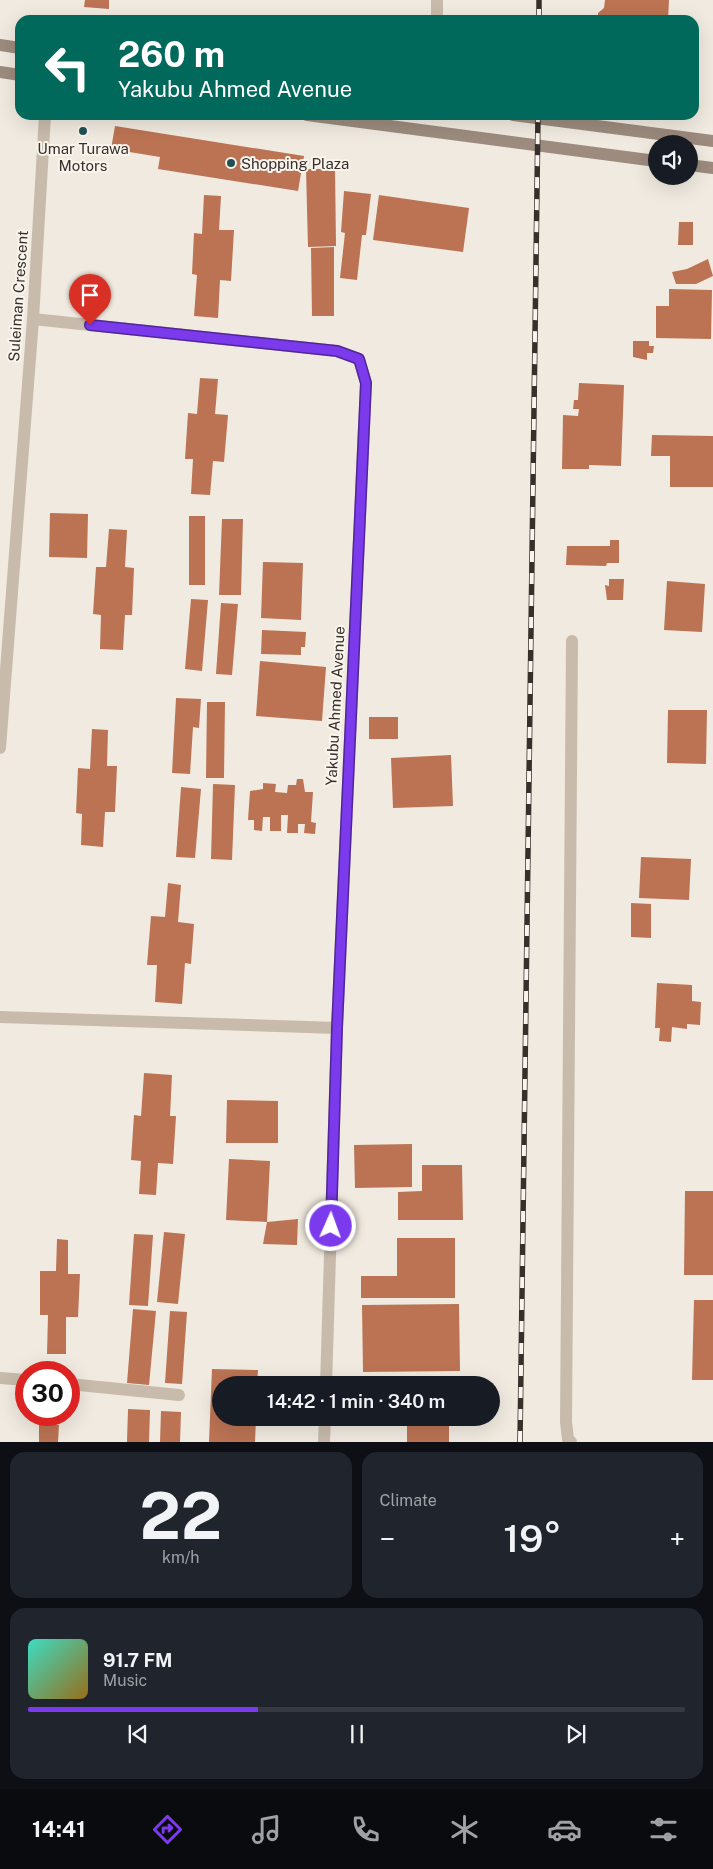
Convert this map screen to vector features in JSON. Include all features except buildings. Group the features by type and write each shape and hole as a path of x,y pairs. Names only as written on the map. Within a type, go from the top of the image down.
{"main road":[{"path":"0,46 15,48"},
{"path":"0,72 15,74"},
{"path":"343,120 537,147 648,160"},
{"path":"551,120 713,141"},
{"path":"698,166 713,168"}],"street":[{"path":"437,0 437,15"},
{"name":"Suleiman Crescent","path":"0,748 33,319 45,120"},
{"name":"Yakubu Ahmed Avenue","path":"33,319 337,351 359,359 366,383 337,1028 326,1376"},
{"path":"571,1442 568,1439 566,1422 572,641"},
{"path":"0,1017 337,1028"},
{"path":"0,1378 15,1379"},
{"path":"80,1385 179,1395"},
{"path":"324,1442 325,1426"}],"railway":[{"path":"539,0 539,15"},
{"path":"520,1442 538,120"}],"place":[{"name":"Umar Turawa Motors","path":"83,131"},
{"name":"Shopping Plaza","path":"231,163"}],"route":[{"path":"90,325 337,351 359,359 366,383 337,1028 331,1226"}]}
